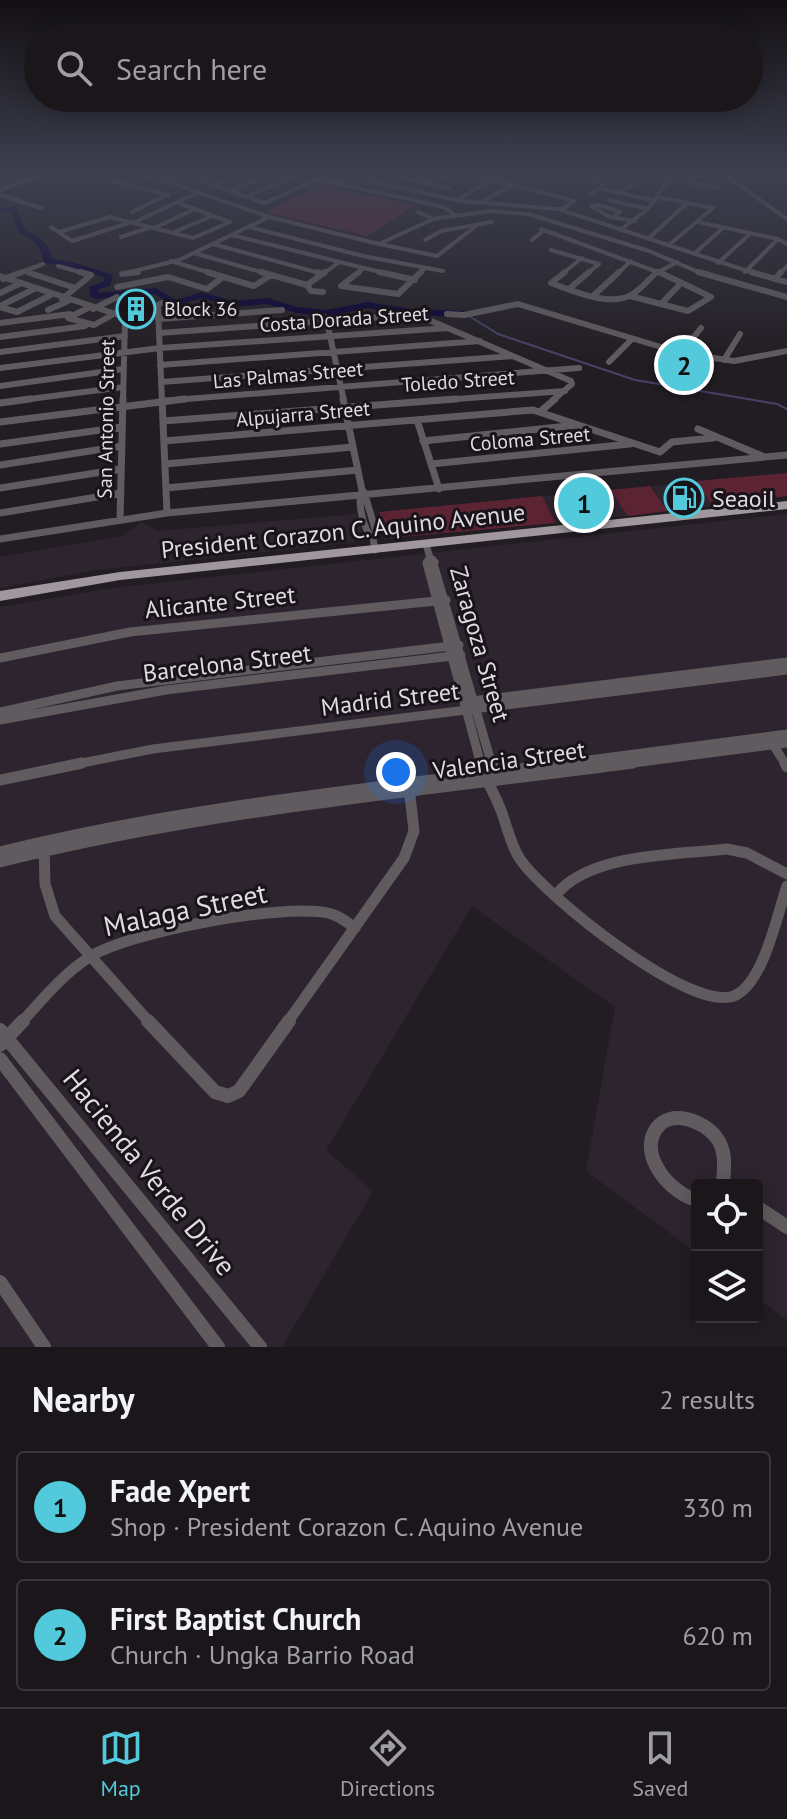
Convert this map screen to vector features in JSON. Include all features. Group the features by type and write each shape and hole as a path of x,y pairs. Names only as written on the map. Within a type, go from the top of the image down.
{"main road":[{"name":"President Corazon C. Aquino Avenue","path":"0,596 95,579 374,544 426,544 787,505"}],"street":[{"path":"63,235 73,241 92,235"},
{"path":"115,235 128,240"},
{"path":"121,237 128,235"},
{"path":"178,235 192,239 201,235"},
{"path":"127,285 125,274 194,253 232,235 415,280"},
{"path":"280,235 363,256 443,271"},
{"path":"342,235 437,256 467,235"},
{"path":"379,244 395,235"},
{"path":"434,235 425,240 450,246"},
{"path":"532,240 537,235"},
{"path":"558,235 655,270 711,297 693,311 630,296 611,299 551,283 582,258"},
{"path":"599,235 677,262 712,278 787,297"},
{"path":"606,237 611,235"},
{"path":"643,235 745,272 787,282"},
{"path":"670,244 682,235"},
{"path":"694,254 715,235"},
{"path":"718,263 749,235"},
{"path":"759,235 787,244"},
{"path":"564,237 551,247 599,265 570,288"},
{"path":"745,272 778,239"},
{"path":"576,248 582,243"},
{"path":"213,244 323,274"},
{"path":"194,253 307,285 311,291 323,292"},
{"path":"349,266 363,256"},
{"path":"171,261 254,286 271,275"},
{"path":"594,295 631,261"},
{"path":"630,296 655,270 677,262"},
{"path":"307,285 338,263"},
{"path":"1,278 43,264"},
{"path":"48,310 65,300 91,274 58,266"},
{"path":"775,279 787,266"},
{"path":"363,269 341,286 398,294 425,268"},
{"path":"24,271 75,288"},
{"path":"370,289 389,274"},
{"path":"117,287 168,277 207,289 223,277"},
{"path":"1,278 111,315 133,318 160,306 158,319 167,513"},
{"path":"661,304 681,283"},
{"path":"0,293 19,284"},
{"path":"0,306 34,289"},
{"path":"0,306 17,312 51,295"},
{"path":"117,297 68,318 93,325 146,296"},
{"path":"447,314 467,315 518,304 681,353 745,360 765,353 787,351"},
{"path":"158,319 282,310"},
{"path":"0,323 70,314"},
{"path":"159,333 326,319 412,316 451,327 571,381 565,391 541,411 660,452 671,466"},
{"path":"326,319 363,493 376,532 374,544"},
{"name":"San Antonio Street","path":"120,520 125,320"},
{"path":"0,337 85,326"},
{"name":"Costa Dorada Street","path":"0,368 160,348 451,327"},
{"path":"681,353 701,328"},
{"path":"724,360 740,334"},
{"path":"0,352 125,336"},
{"path":"609,362 631,340"},
{"path":"160,365 481,341"},
{"path":"161,382 514,355"},
{"name":"Las Palmas Street","path":"0,422 162,401 579,368"},
{"path":"0,386 123,369"},
{"path":"0,403 123,387"},
{"name":"Toledo Street","path":"163,421 565,391"},
{"name":"Alpujarra Street","path":"164,441 541,411"},
{"path":"417,420 439,489"},
{"path":"423,441 578,425"},
{"path":"0,444 122,427"},
{"path":"698,429 764,457"},
{"path":"660,452 672,442 717,438"},
{"name":"Coloma Street","path":"431,464 617,447 631,443"},
{"path":"0,465 122,446"},
{"path":"165,464 353,447"},
{"path":"0,539 167,513 787,455"},
{"path":"0,488 121,469"},
{"path":"166,488 358,470"},
{"path":"0,513 121,493"},
{"name":"Zaragoza Street","path":"426,544 430,558 427,563 442,600 509,841 534,876 555,896 686,989 708,998 726,999 741,993 754,976 787,886"},
{"name":"Alicante Street","path":"0,658 130,632 442,600"},
{"name":"Barcelona Street","path":"0,712 117,686 455,651"},
{"name":"Barcelona Street","path":"0,720 166,690 455,651"},
{"name":"Madrid Street","path":"0,780 153,749 787,662"},
{"name":"Madrid Street","path":"470,706 787,670"},
{"name":"Valencia Street","path":"0,852 410,788 491,780 771,740 787,734"},
{"path":"771,740 787,767"},
{"name":"Valencia Street","path":"771,740 787,743"},
{"path":"44,846 49,904 55,916 89,957 215,1092 228,1096 239,1091 404,858 414,831 410,788"},
{"name":"Valencia Street","path":"0,862 44,846"},
{"path":"555,896 572,877 599,865 727,849 747,853 787,874"},
{"name":"Malaga Street","path":"2,1038 89,957 109,946 282,912 328,912 355,928"},
{"name":"Hacienda Verde Drive","path":"2,1038 260,1347"},
{"name":"Hacienda Verde Drive","path":"0,1059 218,1347"},
{"path":"691,1199 682,1197 670,1188 654,1161 655,1134 670,1117 693,1118 713,1134 724,1158 723,1179"},
{"path":"763,1211 787,1227"},
{"path":"0,1282 44,1347"}],"shaded area":[{"path":"787,473 787,496 713,506 696,481"},
{"path":"696,481 713,506 668,511 651,486"},
{"path":"650,486 668,511 628,516 610,490"},
{"path":"610,490 628,516 556,523 542,496"},
{"path":"542,496 556,523 390,538 379,512"},
{"path":"357,514 362,534 355,542 96,570 0,588 0,557 123,536 141,522 158,531"},
{"path":"787,514 787,1320 763,1302 763,1179 691,1179 691,1249 586,1171 615,1007 472,906 326,1150 373,1191 282,1347 0,1347 0,607 112,588"}],"waterway":[{"path":"30,235 48,253 47,261 73,265 110,277 107,284 93,287 95,296 156,291 175,303 202,295 231,304 268,301 296,310 327,313 368,305 411,312 465,314"},
{"path":"469,316 498,334 635,380 777,404 787,409"}],"place":[{"name":"Block 36","path":"136,309"},
{"name":"First Baptist Church","path":"684,365"},
{"name":"Seaoil","path":"684,498"},
{"name":"Fade Xpert","path":"584,503"}]}
